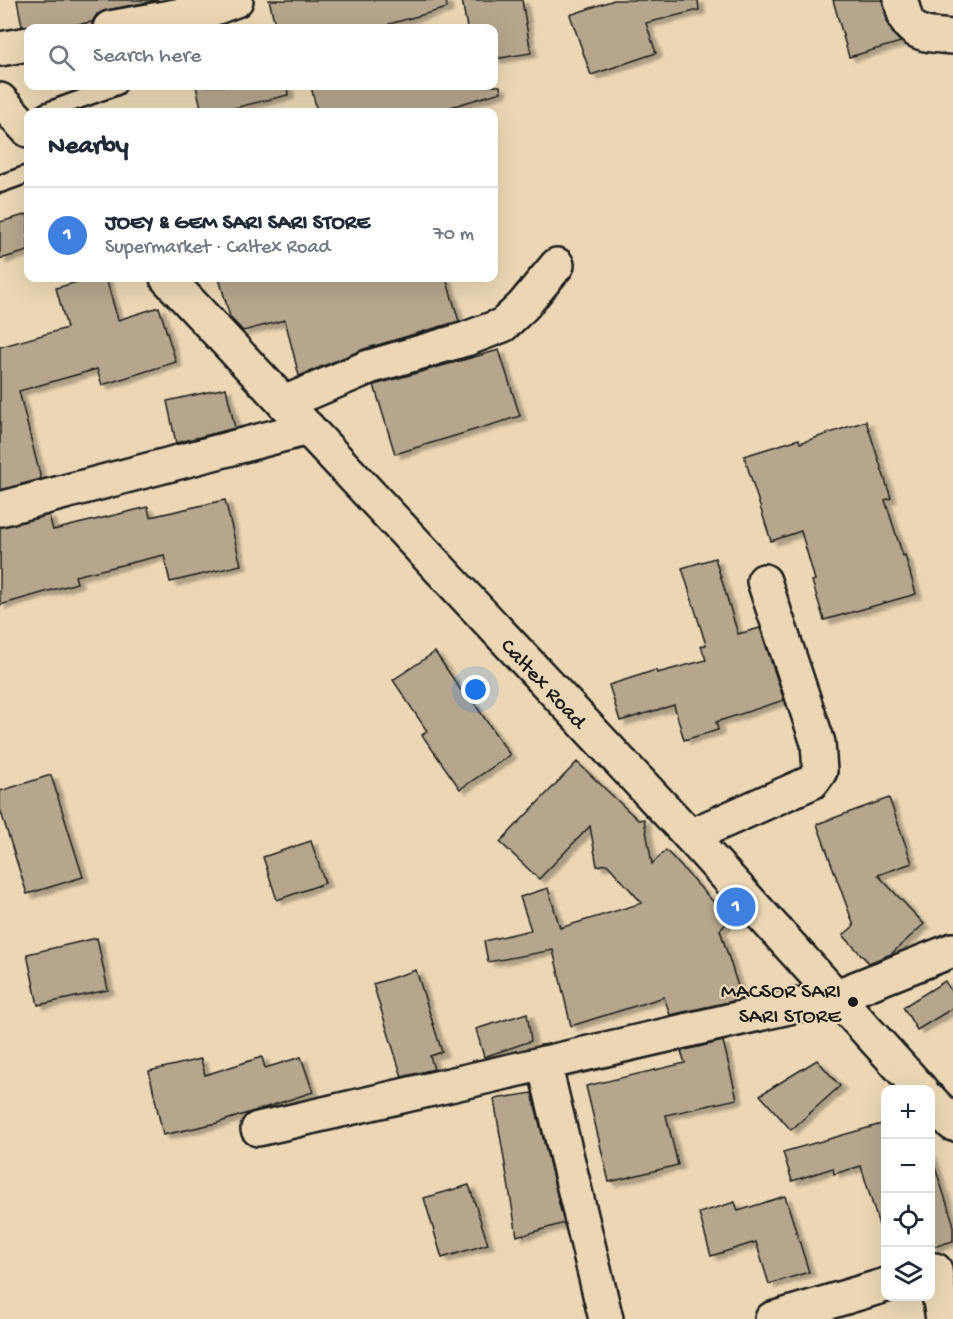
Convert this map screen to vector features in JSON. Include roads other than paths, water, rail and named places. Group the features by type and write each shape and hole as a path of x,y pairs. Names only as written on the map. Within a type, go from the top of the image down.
{"street":[{"path":"132,24 208,10 236,0"},
{"path":"901,0 907,20 913,28 923,34 953,37"},
{"path":"0,49 24,45"},
{"path":"284,403 369,367 466,339 503,325 523,306 557,265"},
{"name":"Caltex Road","path":"171,282 690,836 917,1085"},
{"path":"0,509 308,428"},
{"path":"690,836 812,782 820,771 818,743 764,581"},
{"path":"258,1129 837,996 953,950"},
{"path":"544,1063 606,1319"},
{"path":"935,1105 953,1124"},
{"path":"939,1267 943,1319"},
{"path":"772,1319 881,1286"}],"lane":[{"path":"49,108 105,90"},
{"path":"0,184 24,175"}],"place":[{"name":"JOEY & GEM SARI SARI STORE","path":"736,907"},
{"name":"MACSOR SARI SARI STORE","path":"853,1002"}]}
